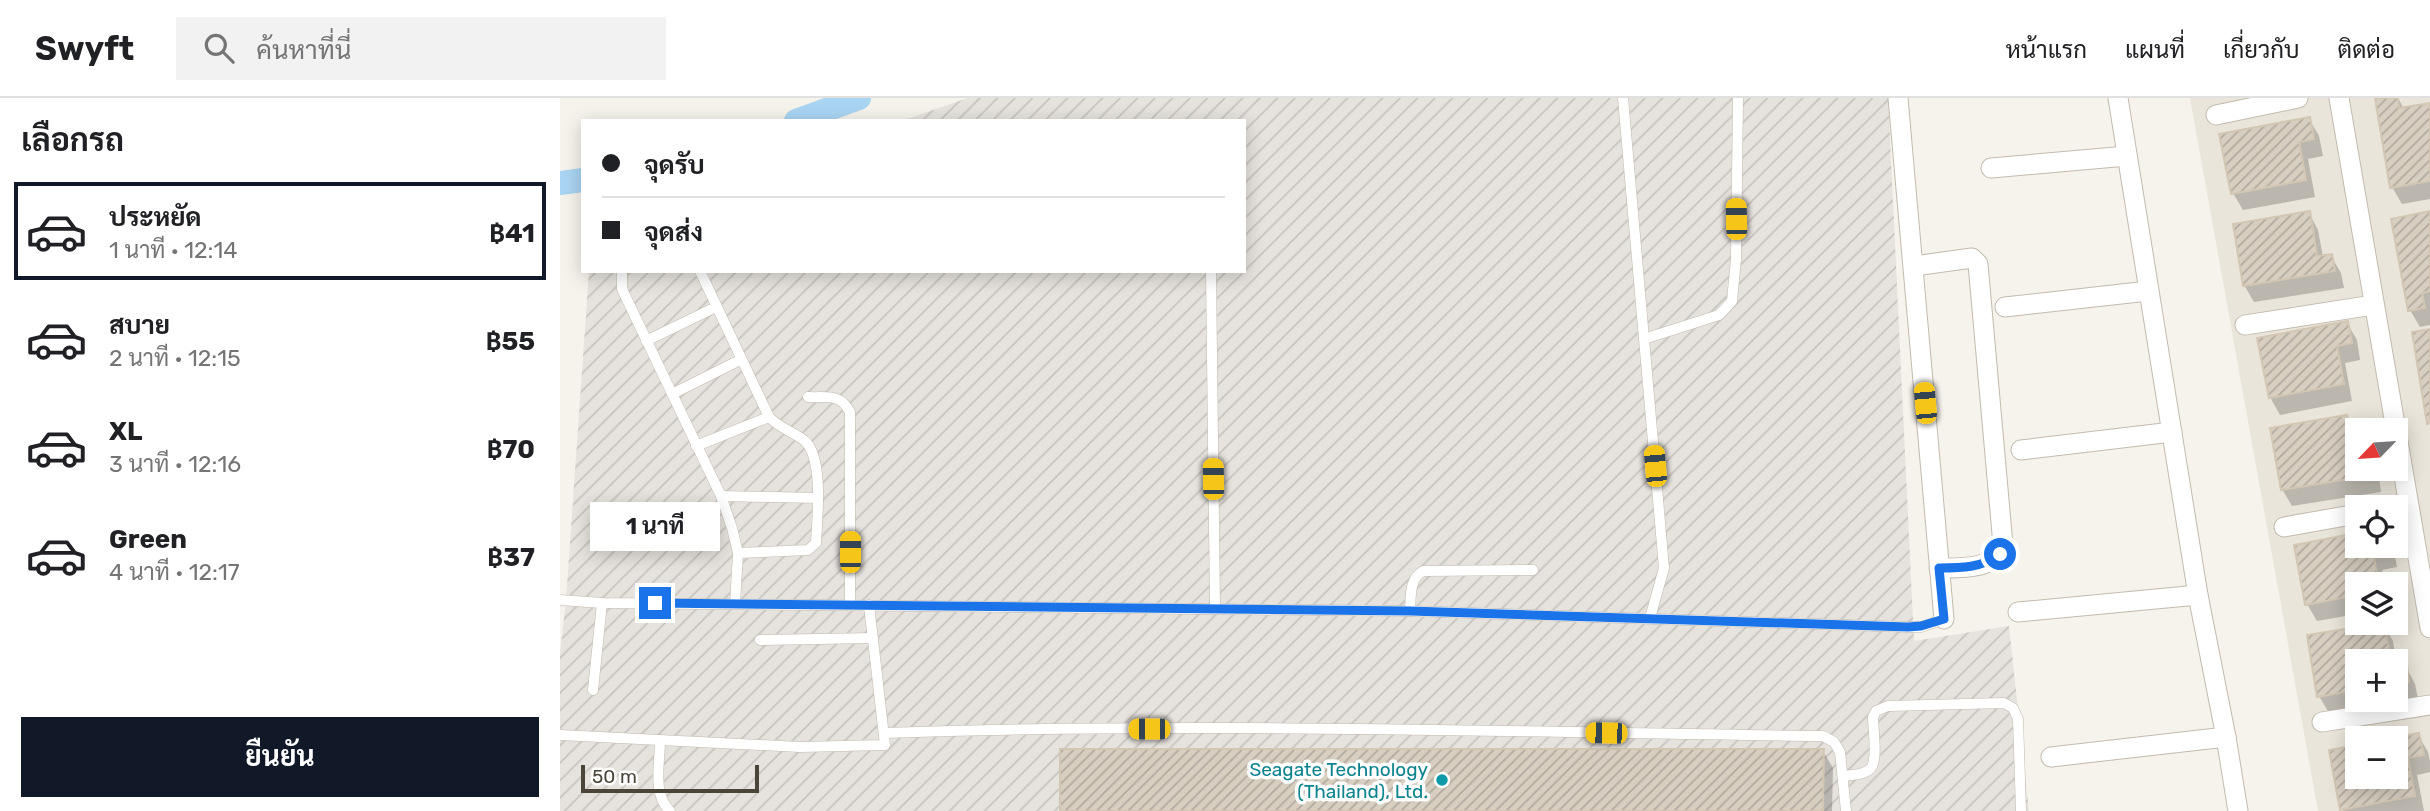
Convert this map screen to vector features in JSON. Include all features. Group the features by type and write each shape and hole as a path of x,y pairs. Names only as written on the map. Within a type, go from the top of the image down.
{"street":[{"path":"1898,98 1944,619"},
{"path":"2118,98 2198,595 2238,811"},
{"path":"2216,115 2298,98"},
{"path":"2339,98 2373,304 2399,495"},
{"path":"1991,168 2127,156"},
{"path":"1914,266 1972,258 1978,264 2003,545 2000,554 1988,563 1939,568"},
{"path":"2005,307 2148,291"},
{"path":"2245,325 2373,304"},
{"path":"2021,450 2172,432"},
{"path":"2284,527 2345,516"},
{"path":"2408,535 2430,628"},
{"path":"2018,612 2198,595"},
{"path":"2322,722 2430,705"},
{"path":"2051,757 2226,737"}],"lane":[{"path":"1623,98 1664,568 1650,618"},
{"path":"1644,339 1719,315 1732,300 1736,259 1738,98"},
{"path":"622,273 622,289 721,496 732,528 738,553 735,604"},
{"path":"701,273 769,417 810,447 817,477 816,543 813,548 738,553"},
{"path":"1211,273 1215,608"},
{"path":"646,341 716,307"},
{"path":"672,394 740,360"},
{"path":"808,397 839,398 850,412 850,604"},
{"path":"696,446 769,417"},
{"path":"721,496 817,498"},
{"path":"1410,611 1415,575 1423,571 1533,570"},
{"path":"560,600 602,603 1410,611 1908,627 1944,619"},
{"path":"593,690 602,603"},
{"path":"560,735 800,747 885,745 869,605"},
{"path":"760,640 873,638"},
{"path":"1844,776 1862,774 1871,768 1874,758 1873,717 1880,708 2004,703 2013,708 2018,719 2021,811"},
{"path":"884,733 1043,729 1334,729 1823,736 1834,742 1840,752 1846,811"},
{"path":"660,740 659,790 664,806 670,811"}],"shaded area":[{"path":"968,98 1888,98 1914,641 2009,626 2029,811 560,811 560,653 589,273 1246,273 1246,119 907,119"},
{"path":"2190,98 2430,98 2430,811 2318,811"}],"building":[{"path":"2375,98 2398,98 2399,108 2430,103 2430,181 2390,188"},
{"path":"2310,117 2314,139 2299,142 2306,180 2231,194 2219,134"},
{"path":"2310,211 2317,256 2332,254 2335,271 2243,286 2233,224"},
{"path":"2430,211 2430,291 2422,293 2425,308 2408,311 2391,219"},
{"path":"2348,321 2352,343 2337,346 2344,384 2269,398 2257,338"},
{"path":"2430,329 2430,423 2427,424 2412,332"},
{"path":"2347,415 2345,480 2281,490 2270,428"},
{"path":"2345,535 2345,558 2374,558 2377,572 2345,572 2345,597 2305,605 2294,545"},
{"path":"2345,629 2345,635 2386,635 2389,649 2345,649 2345,692 2317,697 2307,635"},
{"path":"2419,733 2424,755 2408,758 2408,735"},
{"path":"2345,747 2345,789 2408,789 2408,758 2415,796 2340,810 2329,750"},
{"name":"Seagate Technology (Thailand), Ltd.","path":"1060,749 1824,749 1823,811 1060,811"}],"waterway":[{"path":"801,119 859,98"},
{"path":"560,183 581,180"}],"place":[{"name":"Seagate Technology (Thailand), Ltd.","path":"1442,780"}],"route":[{"path":"655,603 1410,611 1908,627 1944,619 1939,568 1988,563 2000,554"}]}
